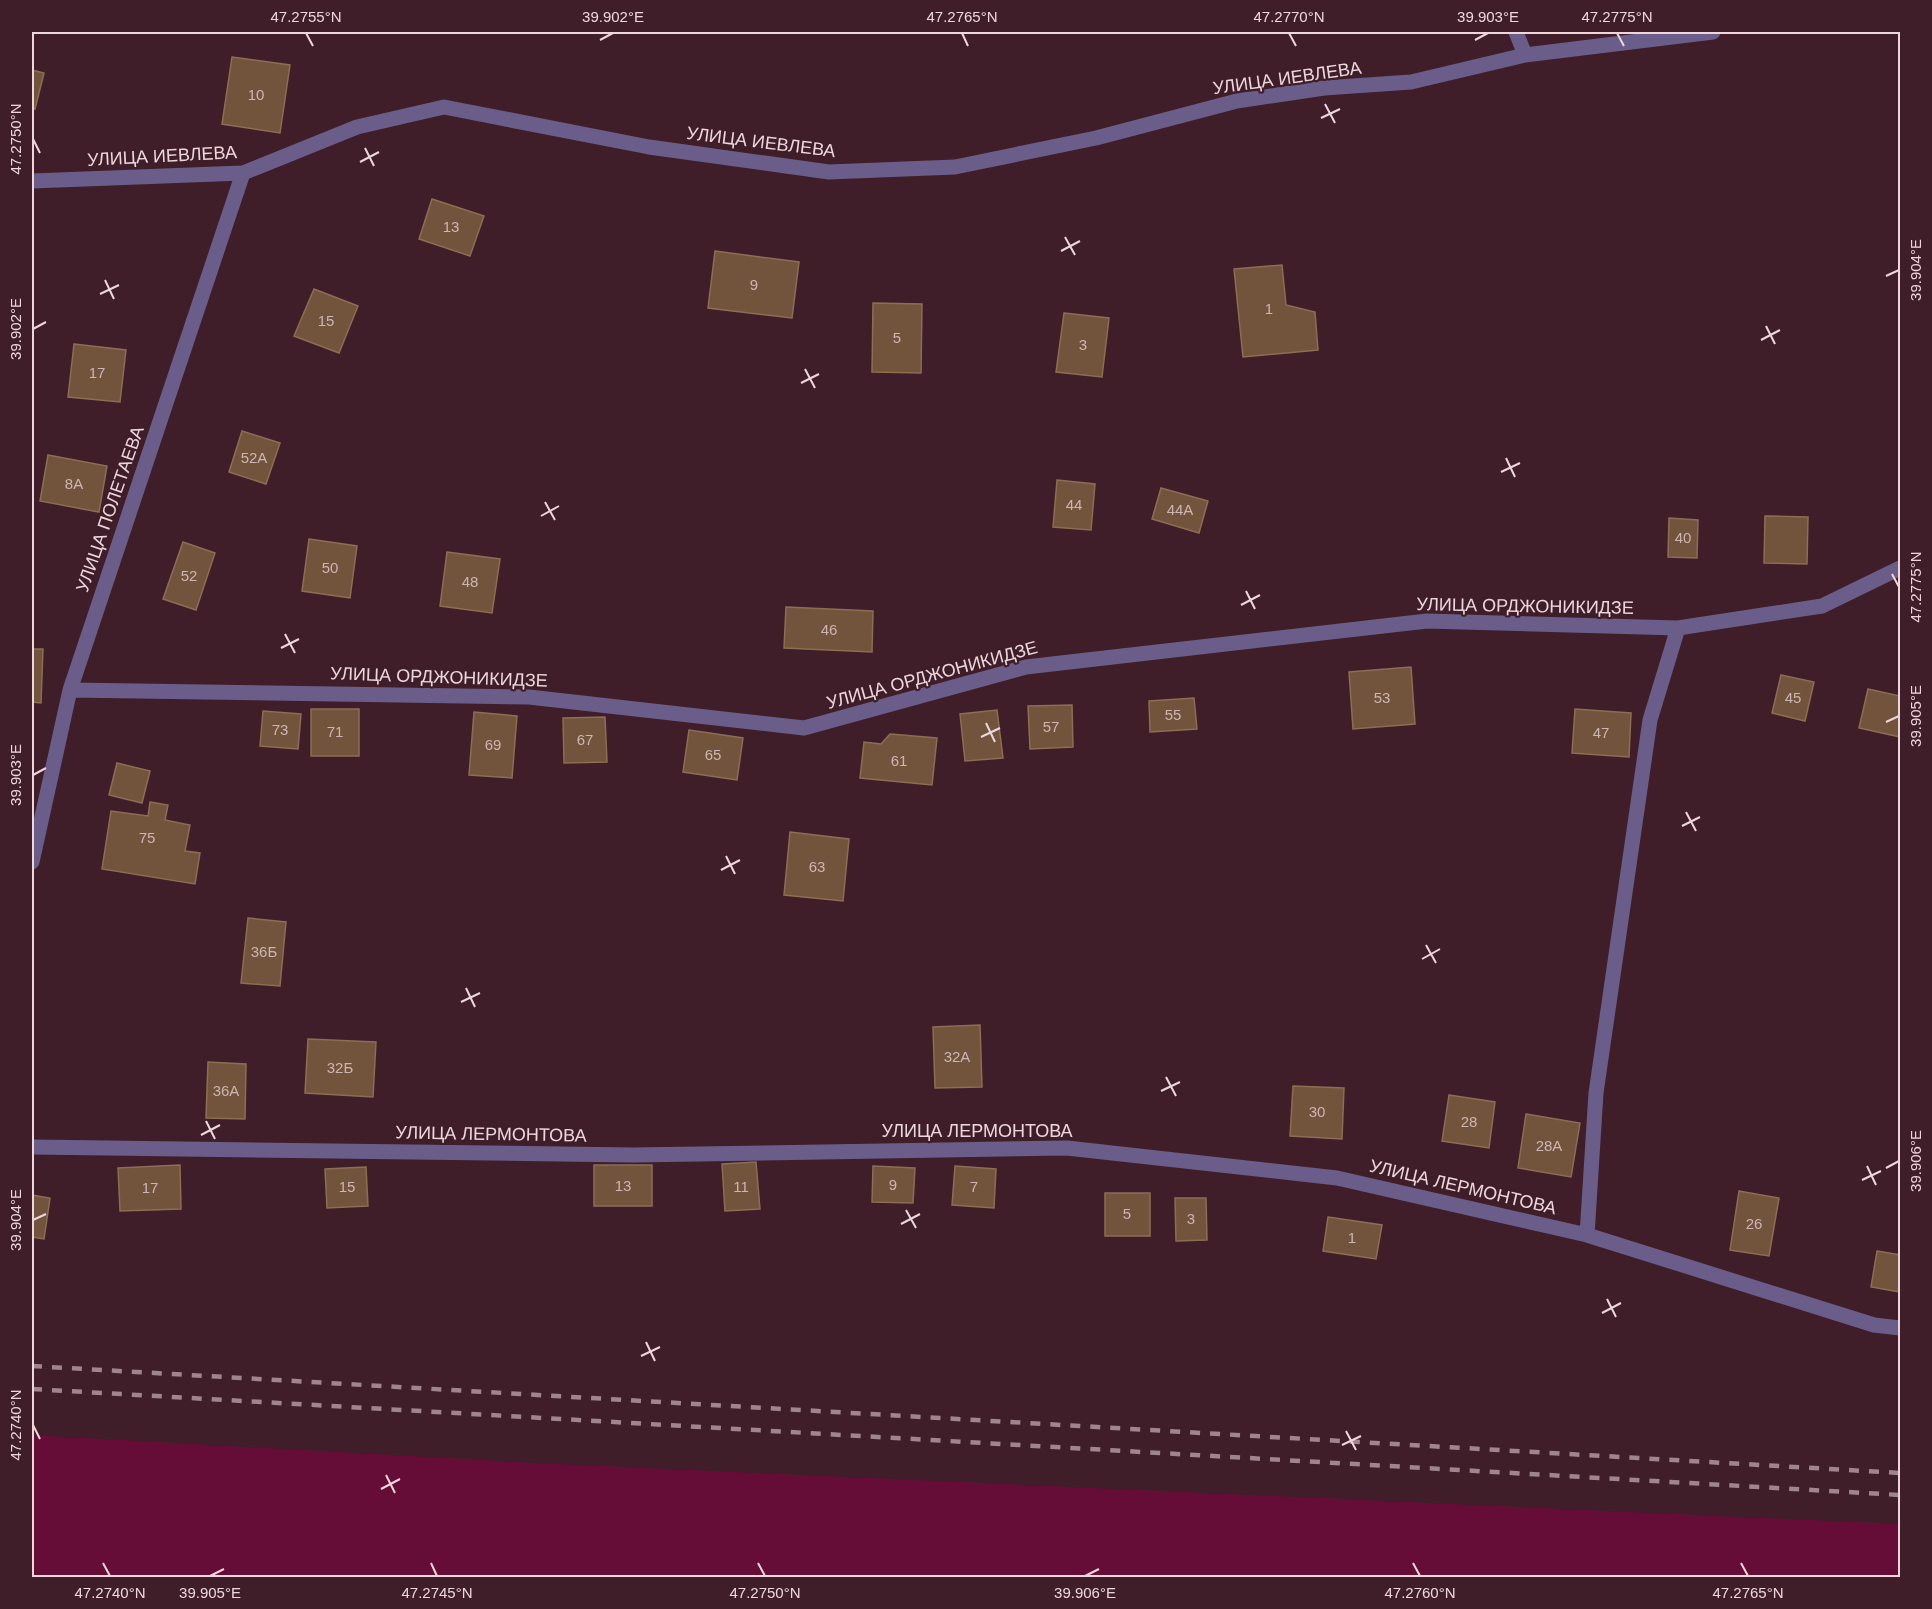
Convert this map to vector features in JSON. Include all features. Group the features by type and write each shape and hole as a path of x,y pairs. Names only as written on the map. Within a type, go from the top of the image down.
{"street":[{"path":"1516,32 1525,54"},
{"name":"УЛИЦА ИЕВЛЕВА","path":"32,181 243,173 357,127 444,107 649,147 829,172 955,167 1096,138 1237,101 1324,88 1411,82 1525,54 1713,32"},
{"name":"УЛИЦА ПОЛЕТАЕВА","path":"32,862 70,690 243,173"},
{"name":"УЛИЦА ОРДЖОНИКИДЗЕ","path":"70,690 529,697 804,728 1026,666 1426,621 1678,628 1822,606 1900,568"},
{"path":"1587,1236 1596,1093 1650,720 1678,628"},
{"name":"УЛИЦА ЛЕРМОНТОВА","path":"32,1147 633,1155 1067,1148 1336,1178 1587,1236 1874,1325 1900,1328"}],"shaded area":[{"path":"32,1435 535,1463 1900,1524 1900,1577 32,1577"}],"building":[{"path":"232,57 290,65 280,133 222,124"},
{"path":"32,70 44,73 35,109 32,108"},
{"path":"432,199 484,216 470,256 419,239"},
{"path":"715,251 799,262 792,318 708,308"},
{"path":"1282,265 1286,305 1315,312 1318,350 1243,357 1234,269"},
{"path":"314,289 358,306 339,353 294,336"},
{"path":"873,303 922,304 921,373 872,372"},
{"path":"1064,313 1109,318 1102,377 1056,372"},
{"path":"74,344 126,350 120,402 68,397"},
{"path":"242,431 280,443 266,484 229,472"},
{"path":"48,455 107,466 99,512 40,501"},
{"path":"1057,480 1095,484 1091,530 1053,527"},
{"path":"1161,488 1208,501 1199,533 1152,519"},
{"path":"1765,516 1808,517 1807,564 1764,563"},
{"path":"1669,518 1698,520 1697,558 1668,557"},
{"path":"309,539 357,546 350,598 302,591"},
{"path":"183,542 215,553 196,610 163,599"},
{"path":"447,552 500,559 492,613 440,606"},
{"path":"786,607 873,611 872,652 784,648"},
{"path":"32,649 43,649 41,703 32,702"},
{"path":"1411,667 1415,724 1353,729 1349,672"},
{"path":"1781,675 1814,682 1805,721 1772,713"},
{"path":"1868,689 1900,696 1900,737 1859,728"},
{"path":"1194,698 1197,729 1150,732 1149,701"},
{"path":"1072,705 1073,747 1030,749 1028,706"},
{"path":"311,709 359,709 359,756 311,756"},
{"path":"1575,709 1631,713 1629,757 1572,753"},
{"path":"997,710 1003,758 965,761 960,714"},
{"path":"263,711 301,714 298,749 260,746"},
{"path":"474,712 517,716 512,778 469,775"},
{"path":"605,717 607,762 564,763 563,718"},
{"path":"689,730 743,738 737,780 683,772"},
{"path":"890,734 937,738 932,785 860,778 864,742 881,744"},
{"path":"117,763 150,771 142,803 109,795"},
{"path":"150,802 168,805 165,820 190,825 185,851 200,853 195,884 102,869 111,811 148,816"},
{"path":"790,832 849,839 843,901 784,895"},
{"path":"248,918 286,922 280,986 241,983"},
{"path":"980,1025 982,1087 935,1088 933,1027"},
{"path":"308,1039 376,1042 373,1097 305,1093"},
{"path":"208,1062 246,1064 245,1119 206,1118"},
{"path":"1293,1086 1344,1088 1342,1139 1290,1136"},
{"path":"1449,1095 1495,1102 1489,1148 1442,1141"},
{"path":"1526,1114 1580,1123 1571,1177 1518,1168"},
{"path":"756,1162 760,1209 725,1211 722,1164"},
{"path":"180,1165 181,1209 120,1211 118,1168"},
{"path":"594,1165 652,1165 652,1206 594,1206"},
{"path":"873,1166 915,1168 913,1203 872,1202"},
{"path":"955,1166 996,1169 994,1208 952,1205"},
{"path":"366,1167 368,1206 327,1208 325,1169"},
{"path":"1739,1191 1779,1198 1769,1256 1730,1250"},
{"path":"1105,1193 1150,1193 1150,1236 1105,1236"},
{"path":"32,1195 50,1198 44,1239 32,1237"},
{"path":"1175,1198 1206,1198 1207,1240 1176,1241"},
{"path":"1328,1217 1382,1225 1376,1259 1323,1251"},
{"path":"1877,1251 1900,1255 1900,1292 1871,1287"}],"railway":[{"path":"32,1366 1900,1473"},
{"path":"32,1389 1900,1495"}]}
